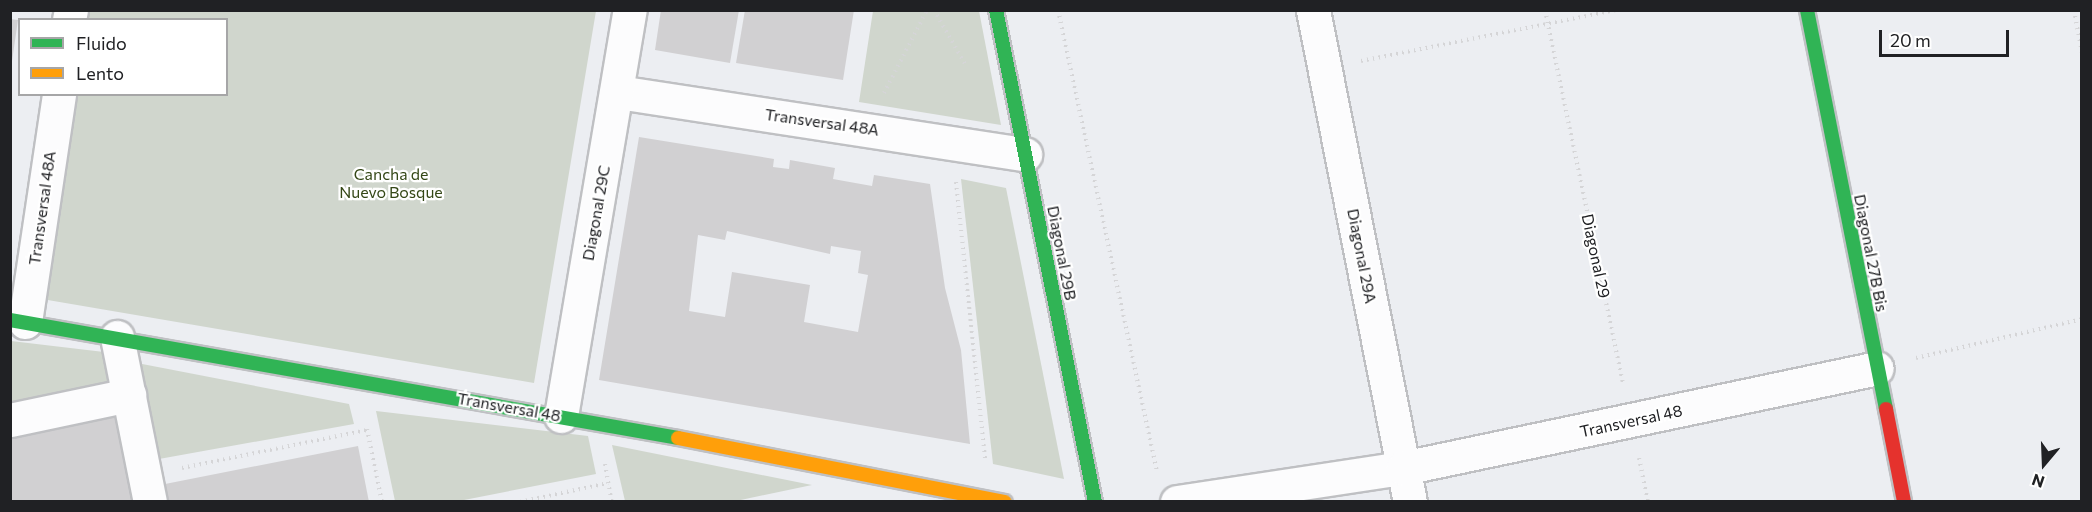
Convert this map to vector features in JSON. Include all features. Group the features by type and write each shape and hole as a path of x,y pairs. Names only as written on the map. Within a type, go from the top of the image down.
{"street":[{"name":"Diagonal 29C","path":"561,416 618,92 630,10"},
{"name":"Diagonal 29B","path":"996,10 1095,501"},
{"name":"Diagonal 29A","path":"1313,10 1410,501"},
{"name":"Diagonal 27B Bis","path":"1807,10 1904,501"},
{"name":"Transversal 48A","path":"618,92 952,141 1025,154"},
{"name":"Transversal 48A","path":"18,321 58,96"},
{"name":"Transversal 48","path":"18,321 561,416 1005,501"},
{"path":"117,337 148,489"},
{"name":"Transversal 48","path":"1168,490 1403,468 1877,368"},
{"path":"10,420 129,395"}],"path":[{"path":"865,128 927,10"},
{"path":"1058,10 1168,490"},
{"name":"Diagonal 29","path":"1545,10 1648,501"},
{"path":"1325,68 1617,10"},
{"path":"2074,10 2082,53"},
{"path":"952,141 989,498"},
{"path":"1877,368 2082,319"},
{"path":"375,384 367,430 382,501"},
{"path":"148,489 367,430"},
{"path":"520,501 608,483"}],"green space":[{"name":"Cancha de Nuevo Bosque","path":"85,11 596,11 534,383 36,298 71,96 228,96 228,18 83,18"},
{"path":"873,11 979,11 1001,125 859,102"},
{"path":"961,179 1006,188 1064,479 993,464"},
{"path":"11,341 104,352 112,392 11,413"},
{"path":"137,363 349,404 354,424 159,459"},
{"path":"376,411 588,436 596,474 459,501 395,501"},
{"path":"612,445 812,485 736,501 625,501"}],"building":[{"path":"661,10 739,10 730,63 655,50"},
{"path":"745,10 854,10 843,80 736,63"},
{"path":"10,19 18,20 12,61 10,61"},
{"path":"639,137 774,159 773,167 789,169 790,160 835,168 833,179 872,186 874,175 930,184 945,288 961,350 970,444 599,380","holes":["727,231 830,254 831,246 861,251 858,273 868,275 858,332 804,322 810,285 732,272 725,317 689,311 698,235 725,240"]},
{"path":"114,406 133,502 10,502 10,427"},
{"path":"358,446 369,502 163,502 160,485"}],"traffic: fast":[{"path":"996,10 1095,502"},
{"path":"1807,10 1886,409"},
{"path":"10,320 678,438"}],"traffic: slow":[{"path":"678,438 1005,502"}],"traffic: jam":[{"path":"1886,409 1904,502"}]}
